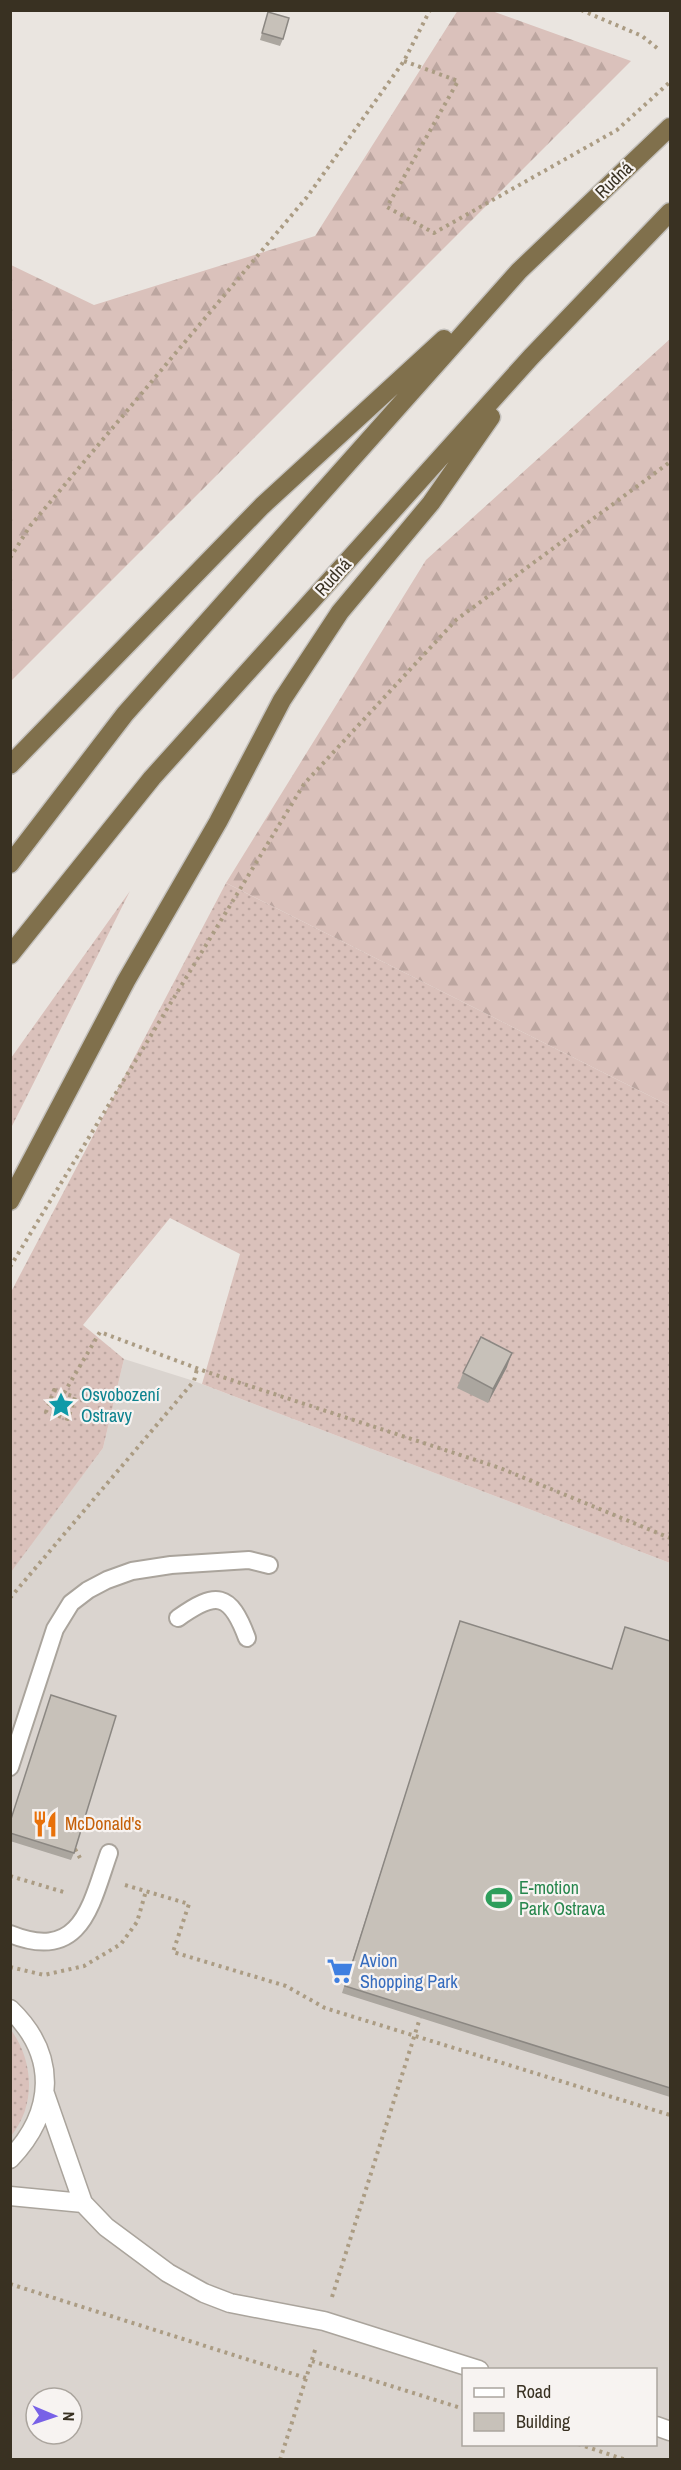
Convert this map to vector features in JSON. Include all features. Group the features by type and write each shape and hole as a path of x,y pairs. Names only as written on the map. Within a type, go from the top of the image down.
{"highway":[{"name":"Rudná","path":"10,864 125,714 519,271 670,127"},
{"name":"Rudná","path":"10,955 152,778 531,357 670,212"},
{"path":"10,765 262,506 519,271"},
{"path":"10,1201 126,981 218,822 282,700 340,612 431,503 531,357"}],"street":[{"path":"10,2009 24,2022 37,2044 44,2068 45,2094 39,2119 27,2141 10,2159"},
{"path":"45,2094 83,2203 106,2227 168,2273 204,2293 230,2302 324,2320 472,2368"},
{"path":"10,2196 83,2203"}],"lane":[{"path":"10,1767 54,1629 71,1603 88,1590 107,1580 132,1571 171,1565 249,1560 269,1565"},
{"path":"178,1618 198,1604 212,1600 223,1601 232,1607 238,1616 246,1638"},
{"path":"10,1934 35,1941 59,1939 70,1934 85,1920 95,1875 109,1853"}],"path":[{"path":"10,558 30,526 307,197 404,61 430,10"},
{"path":"581,10 642,36 657,48"},
{"path":"404,61 458,81 387,207 434,232 617,130 670,82"},
{"path":"10,1267 304,784 456,620 670,462"},
{"path":"64,1393 100,1332 197,1369 500,1468 670,1538"},
{"path":"10,1598 194,1381 197,1369"},
{"path":"54,1390 64,1393 75,1397 68,1419 46,1412 54,1390"},
{"path":"75,1849 95,1875 189,1904 173,1952 286,1986 325,2008 670,2115"},
{"path":"10,1876 66,1893 84,1886 95,1875"},
{"path":"280,2460 420,2018"},
{"path":"10,2284 306,2378"},
{"path":"312,2361 462,2408"},
{"path":"581,2446 626,2460"}],"shaded area":[{"name":"Avion Shopping Park","path":"124,1359 194,1381 670,1563 670,2459 11,2459 10,1572 103,1448"}],"green space":[{"path":"458,10 492,11 631,61 11,681 11,265 94,305 315,236"},
{"path":"670,339 670,1106 226,883 426,560"},
{"path":"226,883 670,1106 670,1563 202,1384 240,1254 170,1218 83,1325 124,1359 103,1448 11,1572 11,1292"},
{"path":"130,891 11,1128 11,1058"},
{"path":"11,2030 24,2055 29,2083 25,2111 11,2136"}],"building":[{"path":"268,12 289,18 283,39 262,33"},
{"path":"481,1337 512,1353 493,1389 463,1373"},
{"path":"460,1621 612,1669 625,1627 670,1641 670,2088 345,1986"},
{"path":"51,1695 116,1716 74,1853 10,1833 10,1822"}],"place":[{"name":"Osvobození Ostravy","path":"61,1405"},
{"name":"McDonald's","path":"45,1824"},
{"name":"E-motion Park Ostrava","path":"499,1898"},
{"name":"Avion Shopping Park","path":"340,1971"}]}
